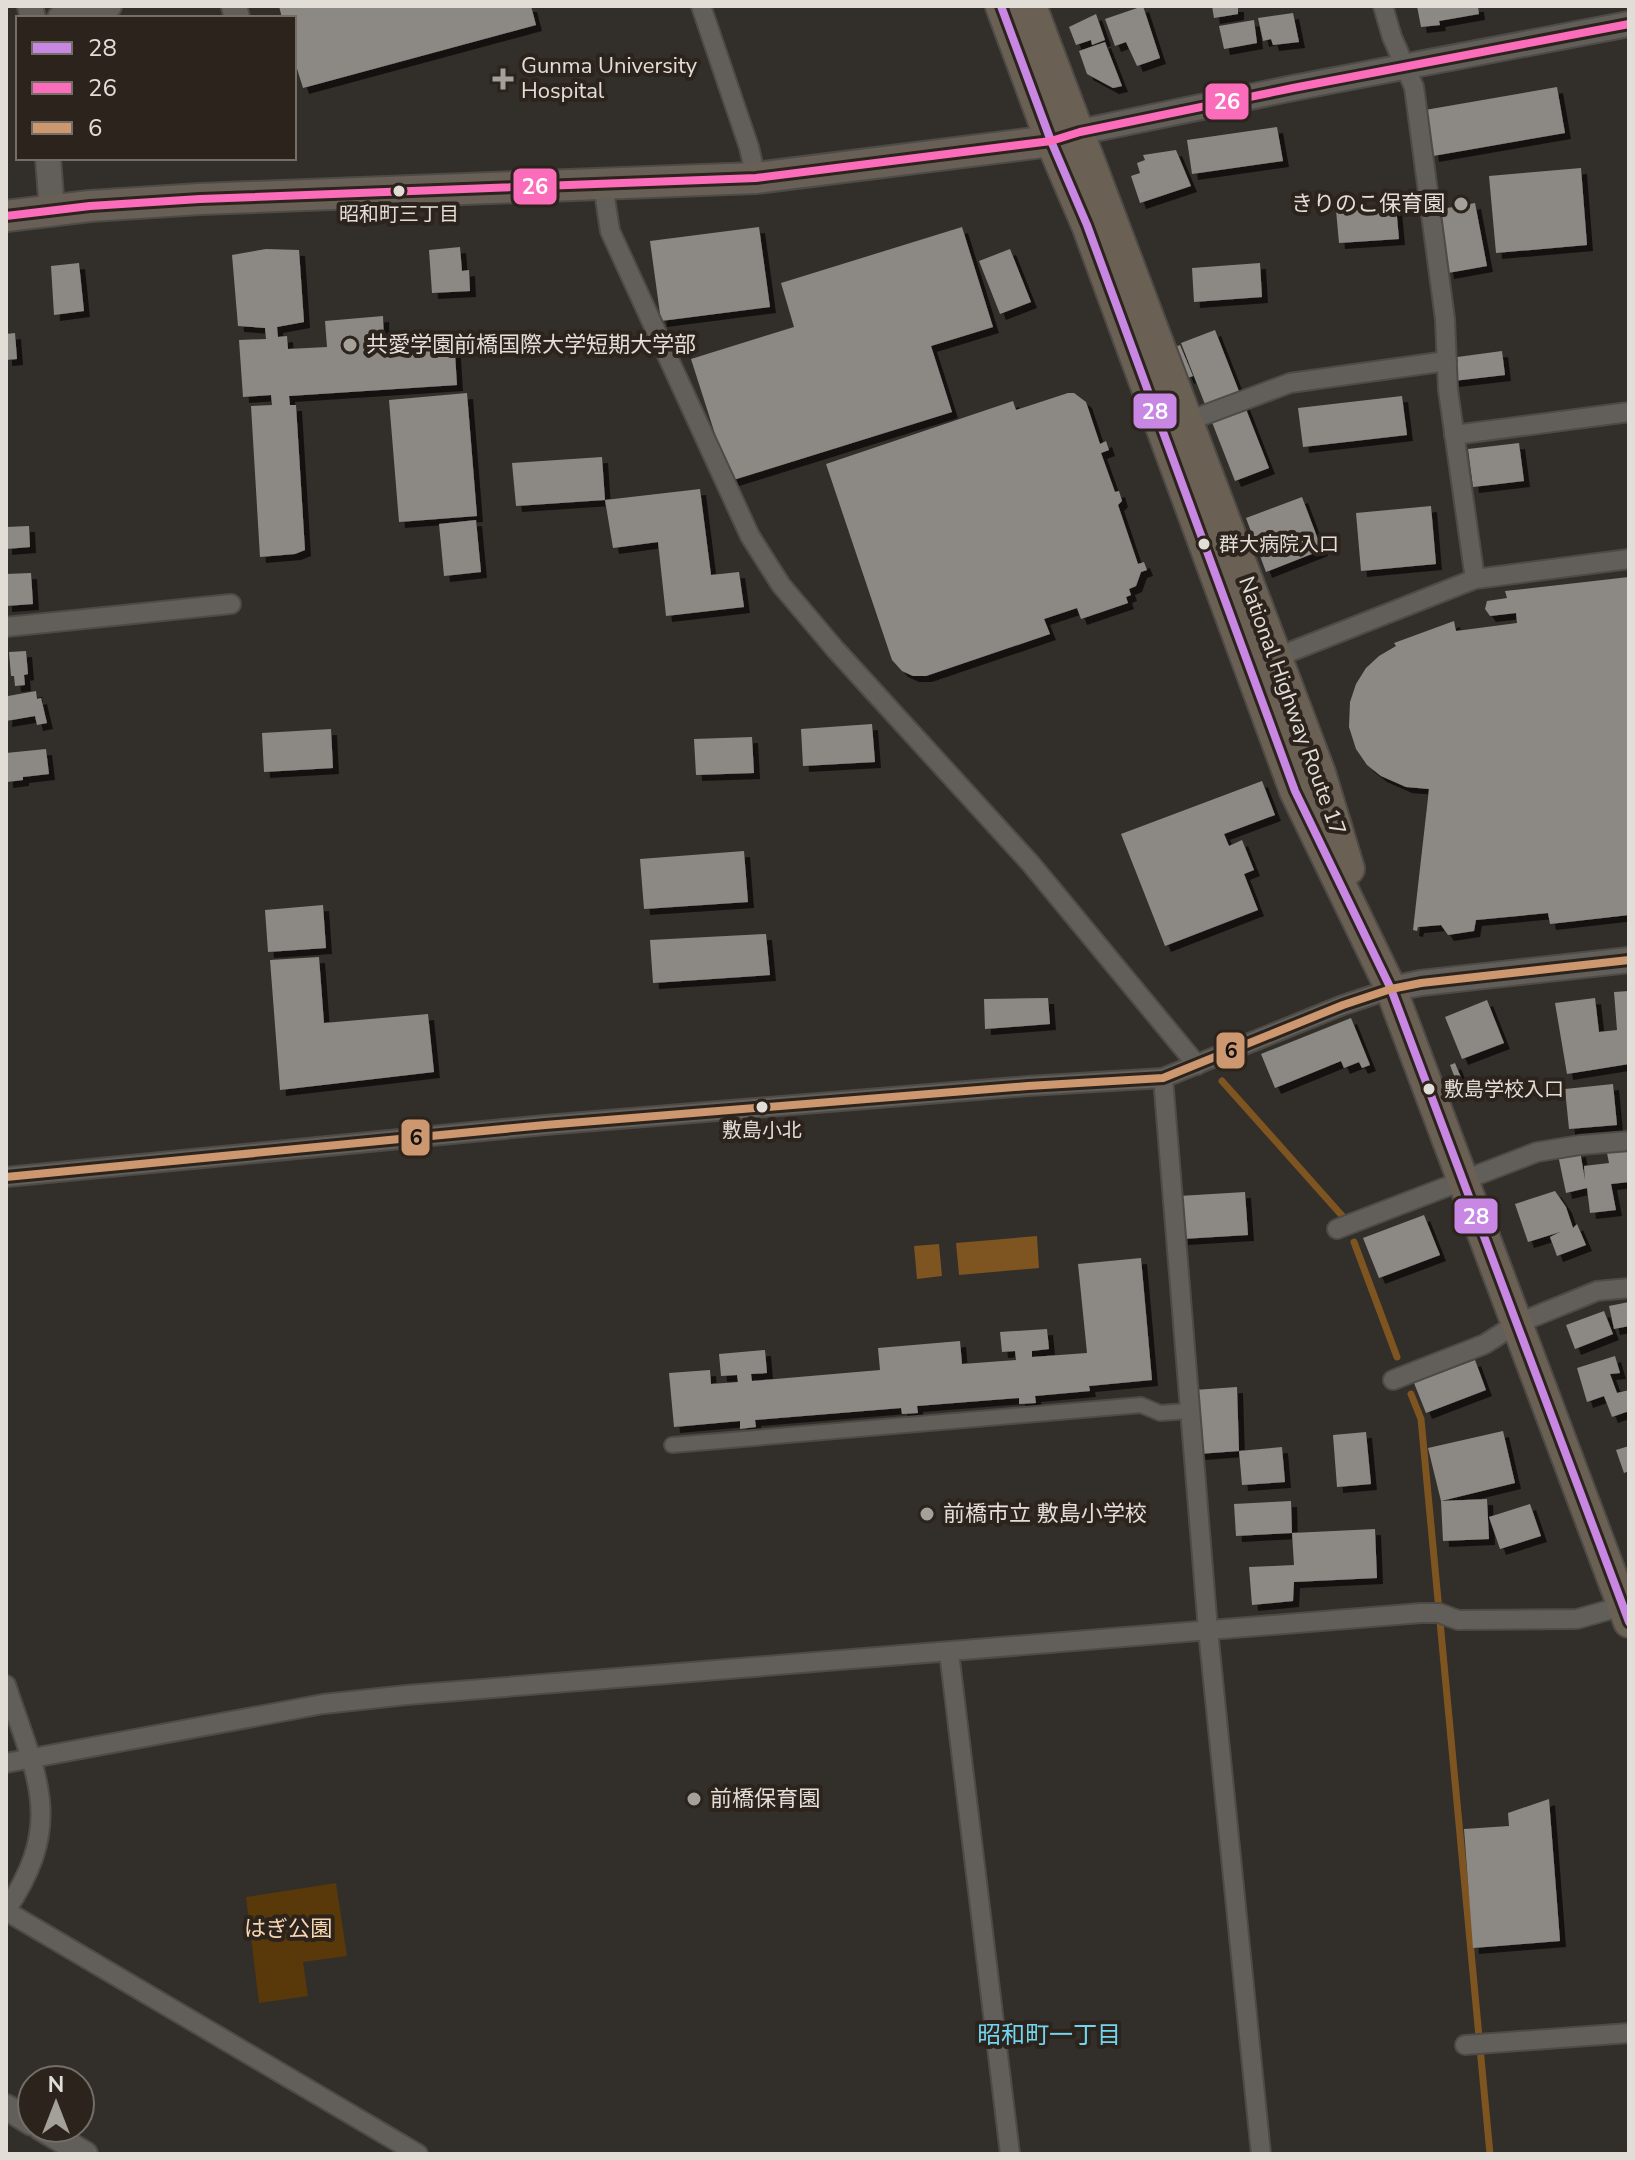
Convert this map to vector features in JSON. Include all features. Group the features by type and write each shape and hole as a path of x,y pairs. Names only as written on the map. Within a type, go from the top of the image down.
{"highway":[{"name":"National Highway Route 17","path":"1001,6 1051,141 1087,225 1295,791 1391,989 1461,1181 1627,1611"},
{"name":"National Highway Route 17","path":"1031,6 1320,773 1377,959"}],"main road":[{"path":"6,216 200,199 756,178 1051,141 1080,132"}],"street":[{"path":"68,16 109,6"},
{"path":"701,6 749,147 756,178"},
{"path":"1383,6 1414,87 1445,319 1454,435 1475,579"},
{"path":"1080,132 1629,24"},
{"path":"48,160 52,210"},
{"path":"603,185 610,231 737,508 769,570 835,649 1031,864 1197,1065"},
{"path":"1188,421 1290,383 1447,361"},
{"path":"1454,435 1629,412"},
{"path":"1277,657 1475,579 1629,559"},
{"path":"6,627 231,604"},
{"path":"6,1177 545,1125 1012,1087 1163,1078 1343,1005 1391,989 1629,960"},
{"path":"1163,1078 1208,1630 1261,2154"},
{"path":"1337,1229 1546,1149 1629,1141"},
{"path":"1393,1380 1485,1344 1516,1324 1597,1291 1629,1288"},
{"path":"672,1445 1141,1405 1160,1413 1189,1411"},
{"path":"6,1763 346,1701 1421,1613 1439,1613 1458,1620 1577,1619 1627,1611"},
{"path":"949,1652 1010,2154"},
{"path":"6,1685 40,1796 41,1832 30,1871 6,1911 418,2154"},
{"path":"1472,2044 1629,2033"}],"green space":[{"name":"はぎ公園","path":"336,1883 347,1956 303,1962 308,1996 259,2003 246,1897"}],"shaded area":[{"path":"1037,1236 1039,1268 959,1275 956,1243"},
{"path":"939,1244 942,1276 917,1279 914,1246"}],"building":[{"path":"279,6 531,6 536,25 303,88 296,65 296,16 282,16"},
{"path":"1143,6 1160,58 1137,66 1126,42 1115,46 1105,19"},
{"path":"1212,6 1238,6 1238,14 1214,18"},
{"path":"1417,6 1478,6 1479,14 1421,27"},
{"path":"1293,13 1299,42 1273,45 1271,39 1263,41 1258,18"},
{"path":"1096,14 1105,40 1092,45 1091,40 1076,45 1069,27"},
{"path":"1254,20 1257,43 1224,49 1219,26"},
{"path":"1105,42 1122,86 1113,88 1087,74 1079,51"},
{"path":"1557,87 1565,133 1433,156 1425,110"},
{"path":"1277,127 1283,161 1192,174 1187,140"},
{"path":"1176,150 1191,186 1140,203 1131,176 1140,173 1137,163 1145,160 1143,155"},
{"path":"1581,168 1587,245 1496,253 1489,176"},
{"path":"1475,203 1487,266 1448,273 1436,210"},
{"path":"1396,206 1399,239 1339,243 1336,210"},
{"path":"759,227 770,307 661,321 650,241"},
{"path":"962,227 993,327 931,346 952,412 730,481 691,359 794,327 781,283"},
{"path":"460,247 462,271 469,270 470,291 432,293 429,250"},
{"path":"266,249 299,250 304,322 277,327 278,337 287,336 288,349 327,347 325,321 383,316 384,342 454,338 457,385 289,396 290,405 296,405 305,550 295,554 260,557 251,406 272,405 271,395 243,397 239,340 266,339 265,328 238,326 232,255"},
{"path":"1010,249 1031,302 1000,314 979,261"},
{"path":"79,263 84,311 54,315 51,266"},
{"path":"1260,263 1262,297 1194,302 1192,268"},
{"path":"1215,330 1269,468 1235,481 1181,343"},
{"path":"15,333 17,359 6,360 6,334"},
{"path":"1180,345 1193,376 1188,378 1175,347"},
{"path":"1502,351 1505,375 1453,381 1450,358"},
{"path":"467,393 477,516 399,522 389,400"},
{"path":"1074,393 1086,402 1100,444 1106,441 1109,450 1101,453 1115,492 1119,491 1122,501 1118,505 1138,564 1144,562 1147,570 1141,572 1136,586 1129,589 1131,595 1126,597 1128,603 1081,619 1077,608 1044,619 1050,634 926,676 913,676 902,671 892,660 826,464 1013,401 1016,410"},
{"path":"1402,396 1407,435 1303,447 1298,408"},
{"path":"1519,443 1524,481 1473,487 1468,449"},
{"path":"602,457 605,500 516,506 512,463"},
{"path":"700,489 711,575 739,572 744,607 666,616 658,542 613,548 605,500"},
{"path":"1302,497 1322,550 1266,572 1246,518"},
{"path":"1431,506 1436,564 1361,571 1356,513"},
{"path":"476,520 481,572 444,576 439,524"},
{"path":"29,526 30,547 6,549 6,527"},
{"path":"31,573 33,604 6,606 6,574"},
{"path":"1629,577 1629,915 1550,924 1548,913 1476,920 1474,931 1448,935 1441,925 1413,930 1429,789 1406,787 1381,776 1367,765 1356,749 1349,727 1350,702 1356,684 1366,668 1396,646 1394,643 1454,621 1456,631 1517,623 1516,613 1490,616 1485,609 1487,601 1507,598 1505,591"},
{"path":"26,651 28,674 24,675 25,685 15,686 9,652"},
{"path":"36,691 37,699 41,698 47,723 37,725 35,716 6,721 8,696"},
{"path":"872,724 875,762 803,766 801,729"},
{"path":"331,729 333,768 264,772 262,733"},
{"path":"752,737 754,773 696,775 694,739"},
{"path":"46,749 49,774 7,782 6,753"},
{"path":"1262,781 1275,815 1224,834 1229,846 1242,840 1254,870 1244,874 1258,910 1165,946 1121,834"},
{"path":"744,851 748,902 644,909 640,859"},
{"path":"323,905 326,948 268,952 265,910"},
{"path":"766,934 770,975 653,983 650,940"},
{"path":"319,957 324,1023 428,1014 434,1072 280,1090 270,960"},
{"path":"1629,991 1629,1064 1567,1074 1555,1003 1595,998 1599,1032 1617,1030 1614,992"},
{"path":"1048,998 1050,1024 985,1029 984,999"},
{"path":"1487,1000 1504,1043 1462,1059 1445,1017"},
{"path":"1351,1018 1370,1065 1362,1068 1359,1062 1344,1068 1341,1061 1275,1088 1261,1054"},
{"path":"1455,1063 1467,1092 1461,1094 1450,1065"},
{"path":"1613,1084 1617,1125 1569,1129 1565,1089"},
{"path":"1580,1151 1585,1180 1584,1166 1609,1163 1607,1153 1629,1151 1629,1182 1611,1184 1616,1210 1590,1213 1587,1188 1566,1193 1558,1155"},
{"path":"1555,1191 1566,1207 1573,1228 1577,1224 1586,1245 1557,1256 1550,1237 1560,1232 1528,1242 1515,1204"},
{"path":"1245,1192 1248,1235 1182,1239 1179,1196"},
{"path":"1424,1215 1440,1255 1379,1278 1363,1238"},
{"path":"1141,1258 1152,1380 1089,1386 1090,1391 1035,1396 1036,1403 1019,1404 1019,1398 917,1406 918,1413 902,1414 901,1408 755,1420 756,1427 740,1429 740,1421 674,1427 669,1373 710,1370 711,1384 738,1382 737,1375 721,1376 719,1354 765,1350 767,1373 751,1374 752,1381 880,1370 878,1348 960,1341 962,1364 1016,1360 1015,1351 1002,1352 1000,1332 1047,1329 1049,1349 1032,1351 1032,1357 1087,1353 1078,1264"},
{"path":"1629,1302 1629,1326 1614,1329 1609,1306"},
{"path":"1604,1311 1613,1334 1575,1349 1566,1325"},
{"path":"1615,1356 1620,1373 1610,1374 1617,1393 1629,1390 1629,1411 1612,1417 1604,1396 1587,1402 1577,1368"},
{"path":"1475,1360 1486,1390 1426,1413 1414,1383"},
{"path":"1237,1387 1239,1451 1198,1454 1194,1390"},
{"path":"1503,1431 1515,1483 1441,1501 1428,1448"},
{"path":"1366,1432 1371,1484 1337,1487 1333,1435"},
{"path":"1629,1446 1629,1471 1624,1473 1616,1450"},
{"path":"1282,1447 1285,1482 1242,1485 1239,1451"},
{"path":"1487,1499 1489,1539 1443,1541 1441,1501"},
{"path":"1291,1501 1292,1533 1236,1536 1234,1504"},
{"path":"1530,1504 1541,1536 1500,1549 1489,1517"},
{"path":"1375,1529 1377,1578 1294,1582 1293,1601 1252,1605 1249,1567 1294,1565 1292,1533"},
{"path":"1549,1799 1560,1941 1473,1948 1464,1829 1509,1826 1508,1813"}],"waterway":[{"path":"1222,1081 1345,1219"},
{"path":"1354,1242 1397,1357"},
{"path":"1411,1394 1421,1419 1490,2154"}],"transit line":[{"name":"28","path":"1001,6 1051,141 1087,225 1295,791 1391,989 1629,1622"},
{"name":"26","path":"6,216 90,206 200,199 756,178 1051,141 1080,132 1293,88 1629,24"},
{"name":"6","path":"6,1177 545,1125 1163,1078 1343,1005 1391,989 1629,960"}],"place":[{"name":"Gunma University Hospital","path":"503,79"},
{"name":"昭和町三丁目","path":"399,191"},
{"name":"きりのこ保育園","path":"1461,204"},
{"name":"共愛学園前橋国際大学短期大学部","path":"350,345"},
{"name":"群大病院入口","path":"1204,544"},
{"name":"敷島学校入口","path":"1429,1089"},
{"name":"敷島小北","path":"762,1107"},
{"name":"前橋市立 敷島小学校","path":"927,1514"},
{"name":"前橋保育園","path":"694,1799"}],"district":[{"name":"昭和町一丁目","path":"1049,2035"}]}
